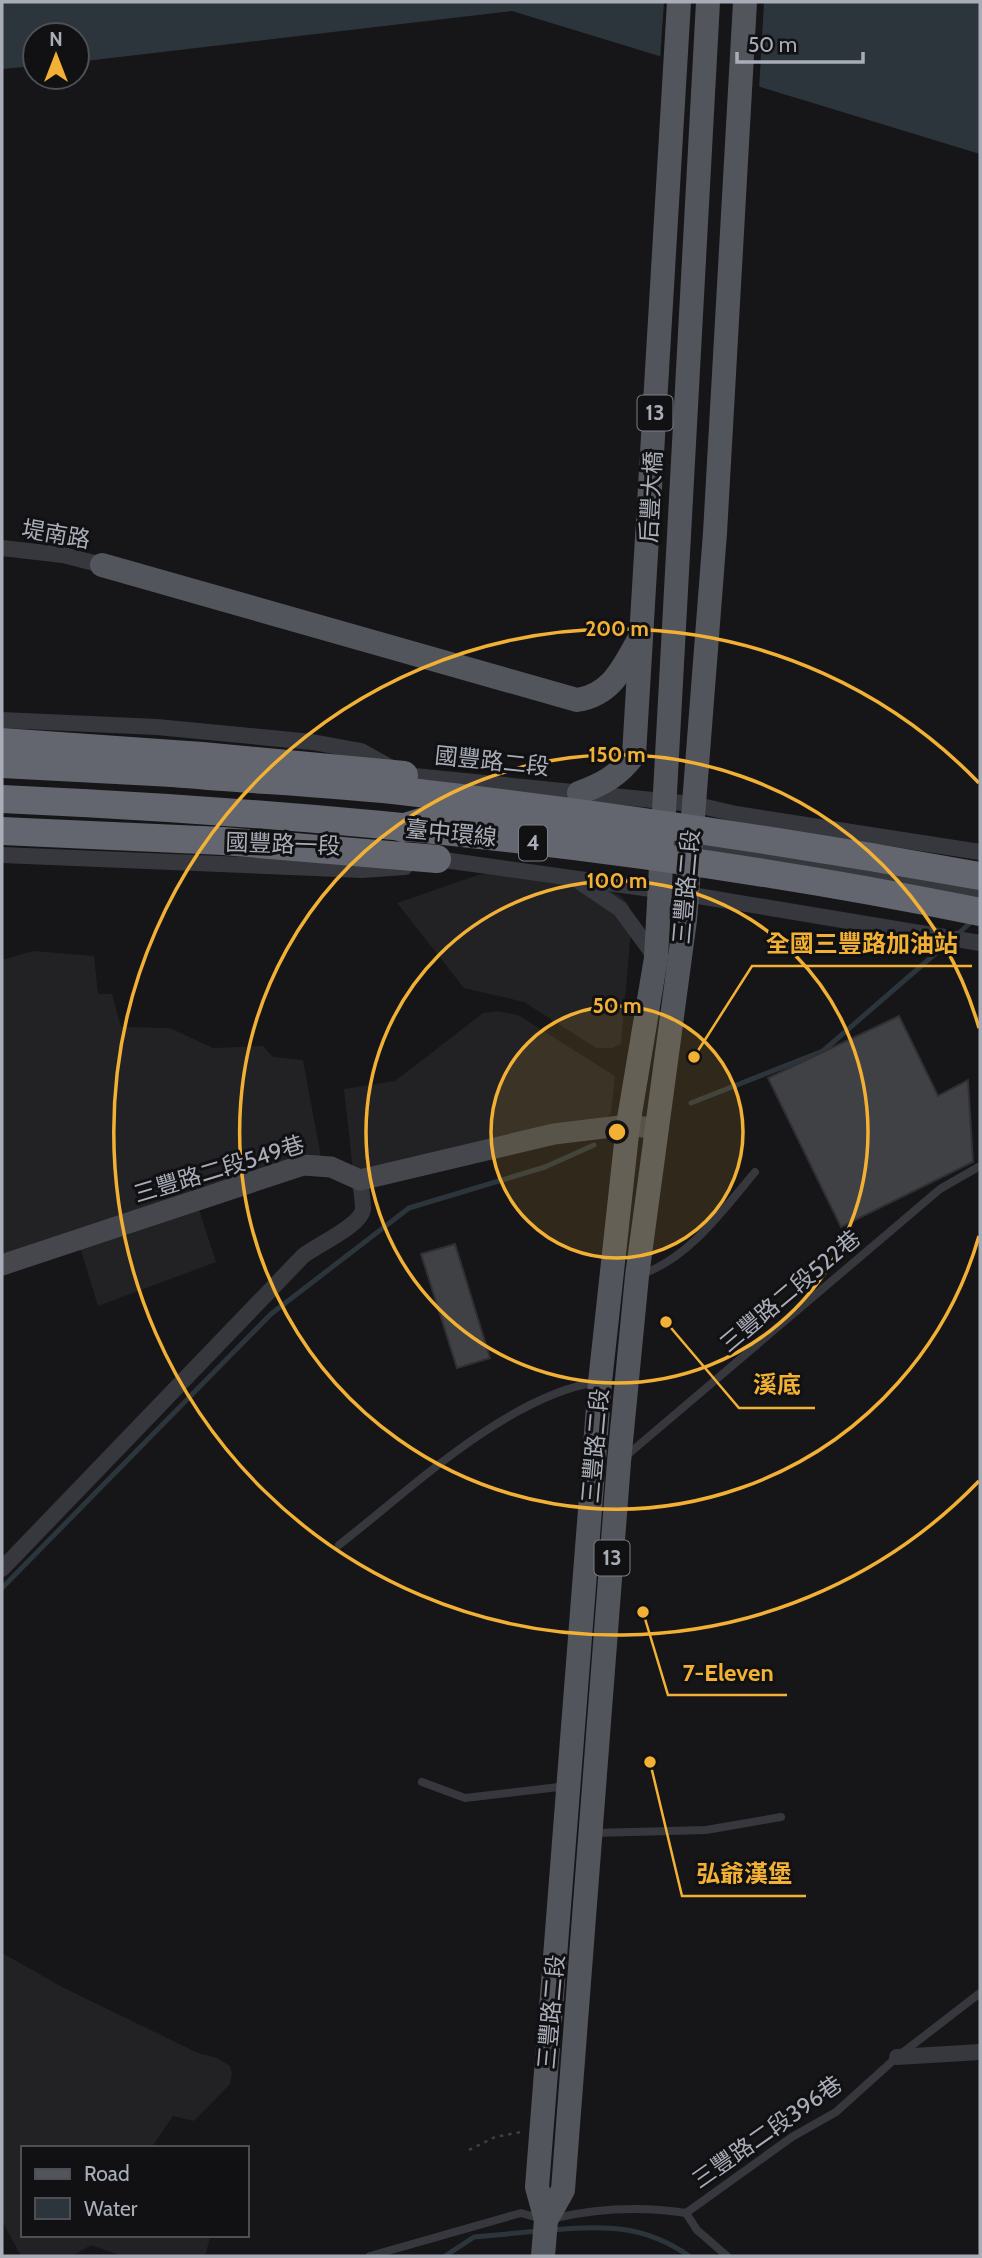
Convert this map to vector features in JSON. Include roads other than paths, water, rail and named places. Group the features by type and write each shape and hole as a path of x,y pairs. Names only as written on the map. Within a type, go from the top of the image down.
{"highway":[{"path":"2,742 404,775"},
{"name":"臺中環線","path":"2,764 421,793 777,840 980,876"},
{"name":"臺中環線","path":"2,799 232,811 495,838 775,875 980,912"},
{"path":"344,850 441,816 660,840"},
{"path":"2,831 344,850 437,859"}],"main road":[{"name":"后豐大橋","path":"579,793 605,784 623,769 634,755 679,2"},
{"name":"后豐大橋","path":"664,800 708,2"},
{"name":"13","path":"693,804 714,547 745,2"},
{"path":"102,565 279,617 509,678 577,700 593,697 620,674 642,634"},
{"name":"三豐路二段","path":"546,2220 563,2190 591,1833 583,1786 593,1465 628,1125 656,958 664,800"},
{"name":"三豐路二段","path":"543,2256 546,2220 537,2187 542,2127 583,1786 638,1276 685,920 693,804"}],"street":[{"name":"堤南路","path":"2,548 63,555 102,565"},
{"name":"國豐路二段","path":"2,720 157,727 312,742 361,751 404,775 664,800 736,814 980,852"},
{"path":"660,840 795,860 980,895"},
{"name":"國豐路一段","path":"2,855 362,870 405,867 437,859 561,875"},
{"path":"561,875 980,943"},
{"path":"561,875 584,883 620,909 656,958"},
{"path":"2,1569 303,1256 319,1242 358,1221 363,1210 360,1180 554,1134 628,1125 658,1129"},
{"name":"三豐路二段549巷","path":"2,1265 303,1165 331,1167 360,1180"},
{"path":"897,2057 980,2052"}],"lane":[{"name":"三豐路二段522巷","path":"619,1462 940,1189 980,1166"},
{"path":"638,1276 658,1269 688,1245 755,1172"},
{"path":"339,1545 480,1437 523,1408 570,1387 600,1382"},
{"path":"593,1465 619,1462"},
{"path":"422,1782 465,1798 583,1786"},
{"path":"591,1833 706,1830 781,1817"},
{"name":"三豐路二段396巷","path":"546,2220 593,2209 653,2208 687,2213 792,2137 836,2112 897,2057 980,1993"},
{"path":"370,2256 521,2213 546,2220"},
{"path":"687,2213 697,2230 727,2256"}],"water":[{"path":"2,2 980,2 980,154 512,11 91,60 91,21 21,21 21,67 2,69"}],"waterway":[{"path":"958,934 973,920"},
{"path":"691,1103 823,1051 950,941"},
{"path":"2,1588 271,1314 409,1208 545,1167 594,1145"},
{"path":"552,2230 624,2229 656,2238 689,2256"},
{"path":"445,2256 474,2237 539,2231"}],"place":[{"name":"全國三豐路加油站","path":"694,1057"},
{"name":"溪底","path":"666,1322"},
{"name":"7-Eleven","path":"643,1612"},
{"name":"弘爺漢堡","path":"650,1762"}]}
